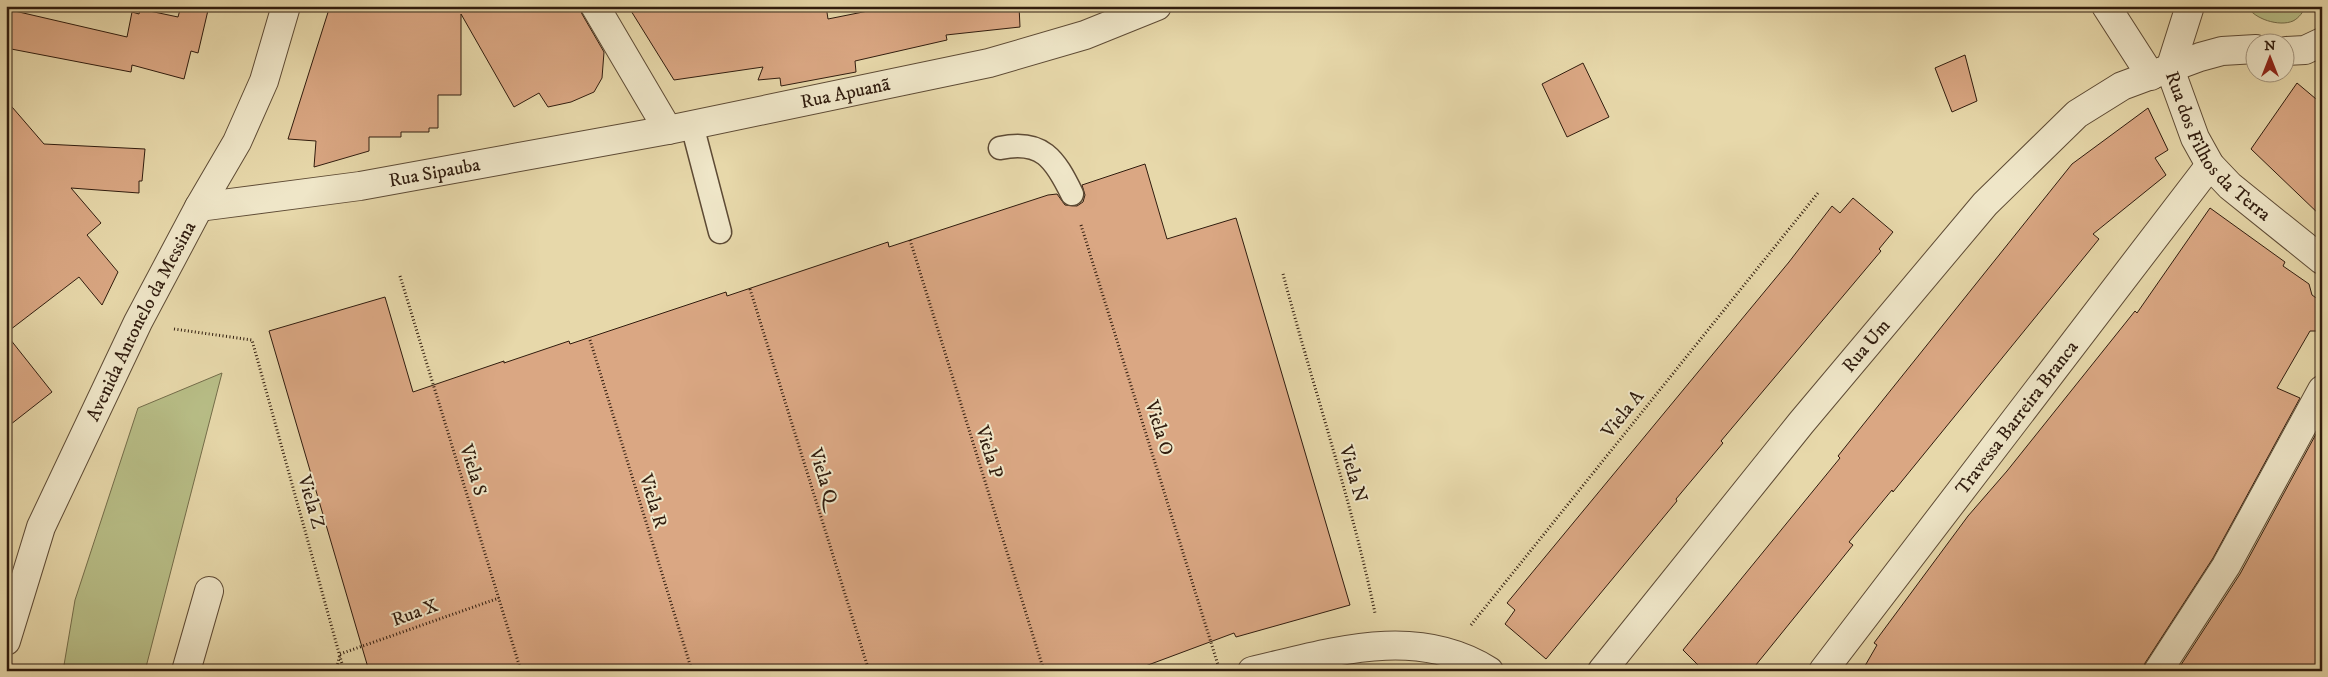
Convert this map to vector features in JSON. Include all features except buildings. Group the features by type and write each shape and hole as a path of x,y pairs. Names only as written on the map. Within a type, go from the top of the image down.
{"street":[{"name":"Avenida Antonelo da Messina","path":"6,641 41,527 138,322 199,207 237,142 264,81 286,6"},
{"path":"595,6 680,128"},
{"name":"Rua Apuanã","path":"680,128 989,63 1085,35 1157,6"},
{"path":"2106,6 2160,73"},
{"name":"Rua dos Filhos da Terra","path":"2190,6 2160,73 2210,165 2230,186 2322,260"},
{"path":"2296,50 2305,50 2322,42"},
{"name":"Rua Um","path":"1602,671 1801,423 1985,204 2077,114 2122,86 2222,51 2246,50"},
{"name":"Rua Sipauba","path":"199,207 360,186 680,128"},
{"name":"Travessa Barreira Branca","path":"1823,671 2210,165"},
{"path":"2158,671 2226,566 2322,390"},
{"path":"186,671 209,591"},
{"path":"1252,671 1316,655 1382,644 1449,652 1489,671"}],"lane":[{"path":"680,128 720,232"},
{"path":"1000,148 1017,144 1033,146 1056,165 1072,194"}],"path":[{"name":"Viela A","path":"1449,652 1818,193"},
{"name":"Viela O","path":"1072,194 1219,671"},
{"name":"Viela P","path":"910,240 1044,671"},
{"name":"Viela N","path":"1283,274 1361,550 1382,644"},
{"name":"Viela S","path":"400,276 521,671"},
{"name":"Viela Q","path":"750,289 870,671"},
{"name":"Viela Z","path":"174,328 252,340 344,671"},
{"name":"Viela R","path":"590,340 692,671"},
{"name":"Rua X","path":"340,654 499,598"},
{"path":"336,671 340,654"}],"green space":[{"path":"2247,6 2306,6 2301,15 2295,20 2281,23 2267,21 2255,15"},
{"path":"222,373 145,671 63,671 75,600 138,408"}]}
